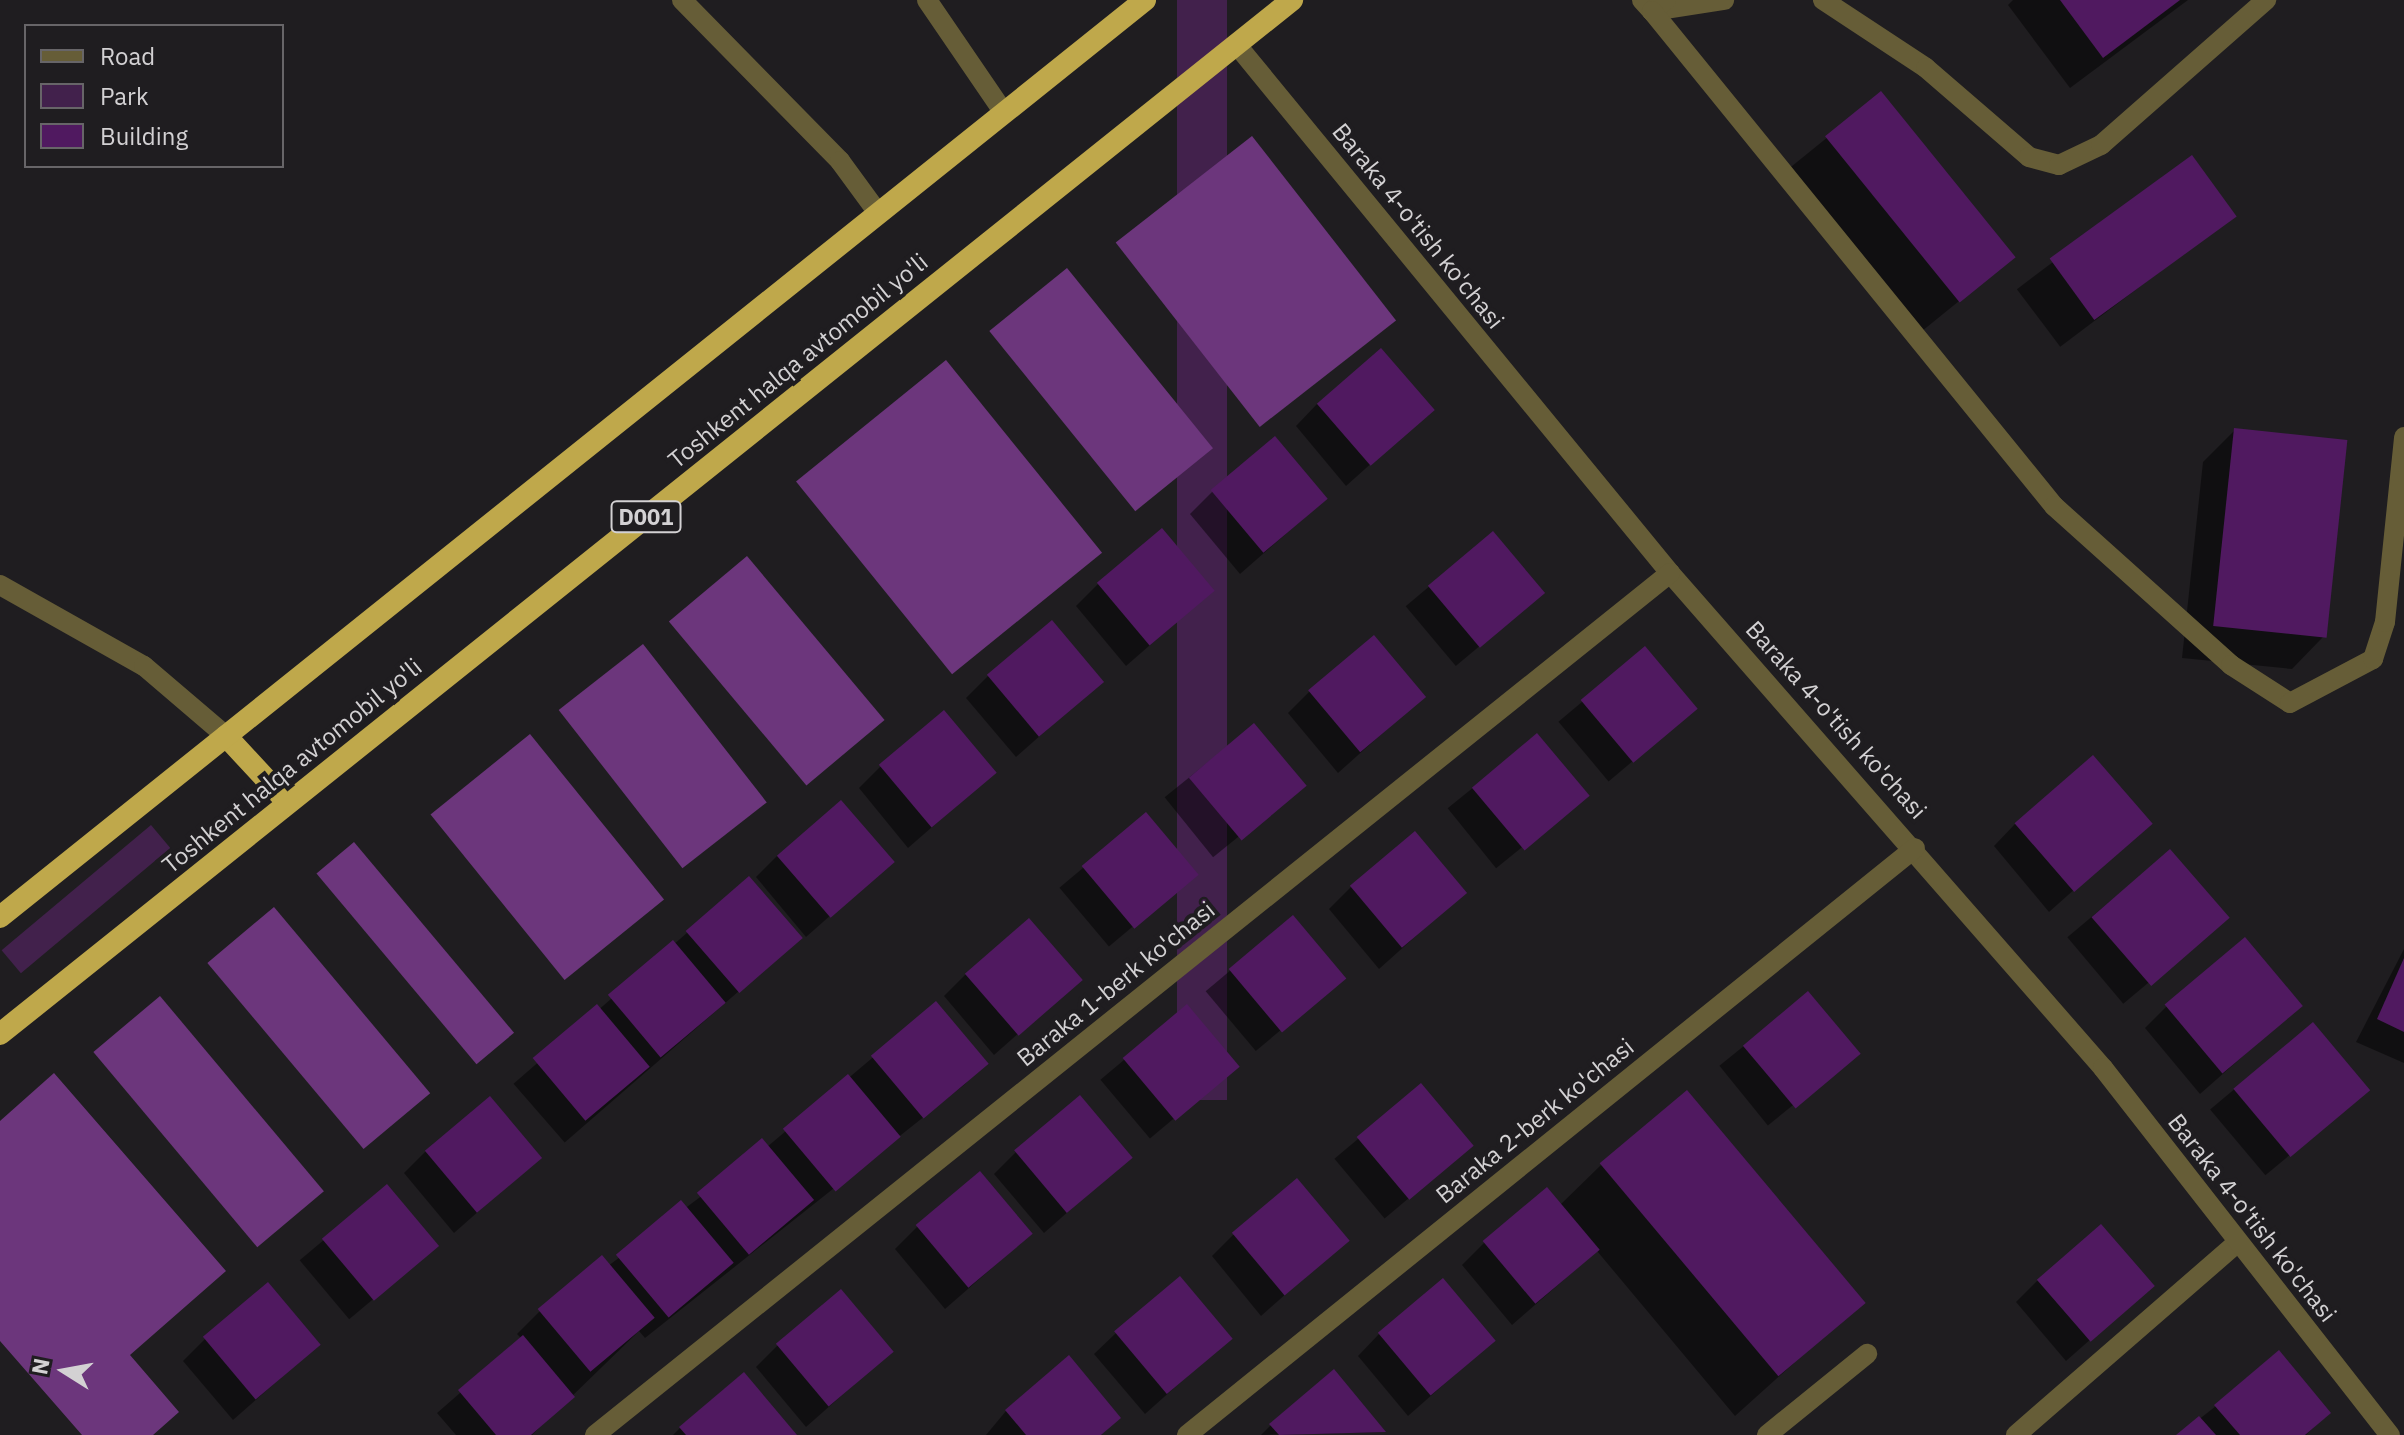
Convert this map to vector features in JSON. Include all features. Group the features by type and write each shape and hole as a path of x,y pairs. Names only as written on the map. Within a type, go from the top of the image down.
{"highway":[{"path":"0,917 1145,0"},
{"name":"Toshkent halqa avtomobil yo'li","path":"0,1034 1292,0"},
{"path":"226,736 288,803"}],"street":[{"path":"682,0 840,161 878,213"},
{"path":"927,0 1004,113"},
{"path":"1653,4 1724,0"},
{"path":"1823,0 1926,68 2029,157 2059,165 2101,145 2266,0"},
{"path":"1653,4 2054,506 2231,665 2290,703 2373,659 2385,622 2404,437"},
{"name":"Baraka 4-o'tish ko'chasi","path":"1236,44 1670,573 1915,848 2103,1068 2390,1435"},
{"name":"Baraka 1-berk ko'chasi","path":"595,1435 1670,573"},
{"path":"0,585 144,666 226,736"},
{"name":"Baraka 2-berk ko'chasi","path":"1187,1435 1915,848"},
{"path":"2016,1435 2237,1243"},
{"path":"1767,1435 1867,1354"}],"green space":[{"path":"1177,0 1227,0 1227,1100 1177,1100"},
{"path":"151,825 170,848 21,973 2,950"}],"shaded area":[{"path":"1252,136 1396,320 1260,427 1116,243"},
{"path":"1067,268 1213,448 1135,511 989,331"},
{"path":"946,360 1102,553 952,674 796,481"},
{"path":"747,556 885,720 806,785 669,622"},
{"path":"643,644 767,802 682,868 559,710"},
{"path":"530,734 664,900 565,980 431,815"},
{"path":"354,842 514,1033 477,1064 316,873"},
{"path":"274,907 430,1093 364,1149 207,963"},
{"path":"160,996 324,1191 257,1247 93,1052"},
{"path":"54,1073 226,1271 130,1355 179,1412 153,1435 82,1435 0,1341 0,1121"}],"building":[{"path":"2060,0 2180,0 2103,58"},
{"path":"1881,91 2016,257 1960,303 1825,136"},
{"path":"2192,155 2237,216 2094,320 2050,258"},
{"path":"1381,348 1435,410 1371,466 1317,404"},
{"path":"2234,428 2347,440 2327,638 2213,626"},
{"path":"1275,436 1328,499 1263,553 1211,490"},
{"path":"1162,528 1215,591 1150,645 1097,583"},
{"path":"1493,531 1545,593 1480,648 1428,586"},
{"path":"1052,620 1104,682 1039,737 987,675"},
{"path":"1374,635 1426,697 1360,752 1308,690"},
{"path":"1645,646 1698,709 1633,763 1581,700"},
{"path":"944,710 997,773 932,827 879,765"},
{"path":"1254,723 1307,786 1242,840 1189,778"},
{"path":"1537,733 1590,796 1525,850 1472,788"},
{"path":"2093,755 2153,824 2074,892 2015,823"},
{"path":"841,800 895,862 831,918 777,856"},
{"path":"1146,812 1199,875 1134,929 1082,866"},
{"path":"1415,831 1467,893 1402,948 1350,886"},
{"path":"2170,849 2230,918 2151,986 2092,917"},
{"path":"749,876 803,938 739,993 686,931"},
{"path":"1293,915 1346,979 1282,1033 1229,969"},
{"path":"1029,918 1083,980 1019,1036 965,974"},
{"path":"2245,937 2303,1006 2222,1073 2165,1004"},
{"path":"673,940 726,1003 661,1057 608,995"},
{"path":"2404,958 2404,1032 2377,1019"},
{"path":"1808,991 1861,1054 1796,1108 1743,1046"},
{"path":"936,1001 989,1064 924,1118 871,1056"},
{"path":"597,1004 650,1067 585,1121 533,1058"},
{"path":"1187,1004 1240,1067 1175,1121 1123,1058"},
{"path":"2313,1022 2370,1090 2291,1157 2233,1089"},
{"path":"848,1074 901,1137 836,1191 783,1129"},
{"path":"1421,1083 1474,1146 1409,1200 1357,1137"},
{"path":"1687,1090 1866,1303 1778,1376 1600,1163"},
{"path":"1080,1095 1133,1158 1067,1213 1014,1150"},
{"path":"490,1096 542,1158 477,1213 425,1151"},
{"path":"762,1138 814,1200 749,1255 697,1193"},
{"path":"980,1171 1033,1234 968,1288 916,1225"},
{"path":"1297,1178 1350,1241 1285,1295 1232,1233"},
{"path":"387,1184 439,1246 374,1301 322,1239"},
{"path":"1547,1187 1600,1250 1535,1304 1483,1241"},
{"path":"681,1200 734,1263 669,1317 616,1255"},
{"path":"2101,1224 2155,1286 2091,1342 2037,1280"},
{"path":"602,1255 655,1318 590,1372 538,1309"},
{"path":"1180,1276 1233,1339 1167,1394 1114,1331"},
{"path":"1443,1278 1496,1341 1431,1395 1378,1333"},
{"path":"268,1282 321,1345 256,1399 203,1337"},
{"path":"841,1289 894,1352 829,1406 776,1344"},
{"path":"523,1335 575,1397 531,1435 496,1435 458,1390"},
{"path":"2279,1350 2331,1413 2305,1435 2240,1435 2214,1405"},
{"path":"1069,1355 1121,1418 1101,1435 1026,1435 1005,1410"},
{"path":"1334,1369 1386,1432 1279,1435 1269,1424"},
{"path":"744,1372 797,1435 686,1435 679,1427"},
{"path":"2199,1416 2216,1435 2176,1435"}]}
